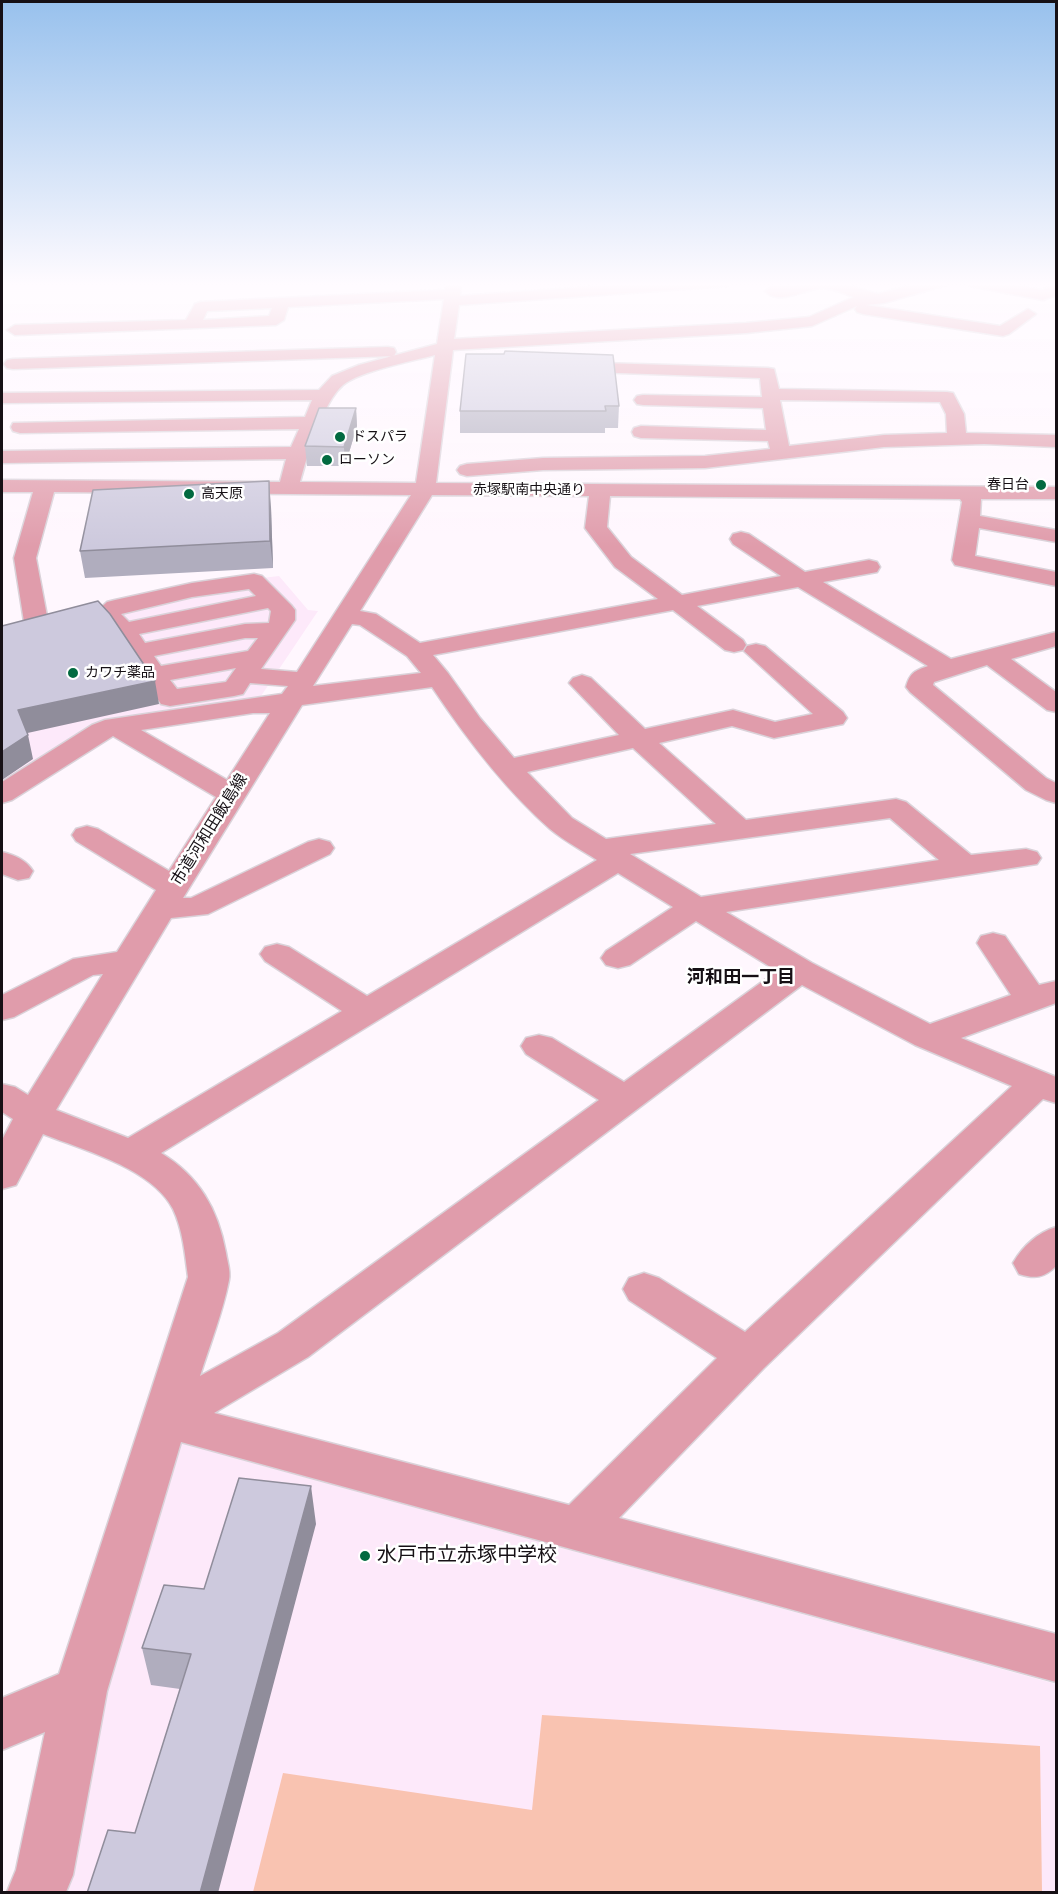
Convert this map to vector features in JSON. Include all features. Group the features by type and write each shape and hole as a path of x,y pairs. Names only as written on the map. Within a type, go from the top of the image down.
{"street":[{"path":"7,371 36,370"},
{"path":"2,456 55,370"},
{"path":"288,488 298,453 324,394 338,380 362,370"},
{"path":"425,489 442,370"},
{"path":"623,464 641,432 645,370"},
{"path":"661,370 768,373 778,445"},
{"path":"2,398 236,388 324,394"},
{"path":"206,488 214,453 236,388"},
{"path":"643,400 947,397 956,414 957,438"},
{"path":"20,427 311,423"},
{"path":"121,487 143,425"},
{"path":"641,432 778,445 957,438 1056,441"},
{"path":"848,444 903,492"},
{"path":"425,489 459,471 543,464 705,462 778,445"},
{"path":"2,456 298,453"},
{"path":"507,768 733,718 774,730 834,718 745,648 623,562 596,528 595,490 588,470 595,464"},
{"name":"赤塚駅南中央通り","path":"2,486 1056,493"},
{"path":"2,640 38,632 47,626 25,558 40,498 47,486"},
{"name":"市道河和田飯島線","path":"2,1175 34,1115 167,898 425,489"},
{"path":"967,492 972,502 963,560 1056,579"},
{"path":"968,520 1056,536"},
{"path":"741,539 802,580 948,668"},
{"path":"416,651 869,567"},
{"path":"277,617 254,581 192,590 115,607 97,615 124,630 155,675 219,662 250,667 298,689 439,678"},
{"path":"138,652 244,631 277,617"},
{"path":"250,667 277,617"},
{"path":"124,630 277,617 367,619 416,651 439,678 470,724 507,768 562,824 800,970 928,1037 1047,1088 748,1356 576,1530"},
{"path":"1056,639 922,677 919,687 1036,784 1056,794"},
{"path":"991,656 1056,704"},
{"path":"582,683 639,739 739,829"},
{"path":"2,794 102,731 115,726 254,705 275,705 298,689"},
{"path":"115,726 233,795"},
{"path":"129,1154 367,1011 609,854 739,829 896,808 964,865"},
{"path":"87,835 167,898 197,907 319,848"},
{"path":"618,958 695,907 964,865 1026,858"},
{"path":"928,1037 1044,995 993,943"},
{"path":"277,954 367,1011"},
{"path":"2,1009 85,966 129,961"},
{"path":"164,1419 293,1345 800,970"},
{"path":"539,1046 626,1099"},
{"path":"2,1096 34,1115 129,1154 166,1175 188,1200 201,1228 209,1277 80,1691 44,1875 36,1893"},
{"path":"644,1289 748,1356"},
{"path":"164,1419 1056,1658"},
{"path":"2,1724 80,1691"}],"shaded area":[{"path":"279,576 308,610 318,611 259,699 102,725 2,786 2,642 194,586"},
{"name":"水戸市立赤塚中学校","path":"177,1442 1056,1684 1056,1892 59,1892 67,1876 97,1671"},
{"path":"542,1715 1040,1746 1042,1892 253,1892 283,1773 532,1810"}],"building":[{"path":"464,370 615,370 619,406 605,406 606,411 460,411"},
{"path":"319,408 356,408 344,447 305,446"},
{"path":"269,481 270,541 80,551 93,490"},
{"name":"カワチ薬品","path":"98,601 110,614 155,681 18,710 28,735 2,752 2,626"},
{"path":"239,1478 311,1486 200,1893 87,1893 108,1830 135,1833 191,1654 142,1648 164,1585 204,1589"}],"place":[{"name":"ドスパラ","path":"340,437"},
{"name":"ローソン","path":"327,460"},
{"name":"春日台","path":"1041,485"},
{"name":"高天原","path":"189,494"},
{"name":"カワチ薬品","path":"73,673"},
{"name":"水戸市立赤塚中学校","path":"365,1556"}],"district":[{"name":"河和田一丁目","path":"741,978"}]}
